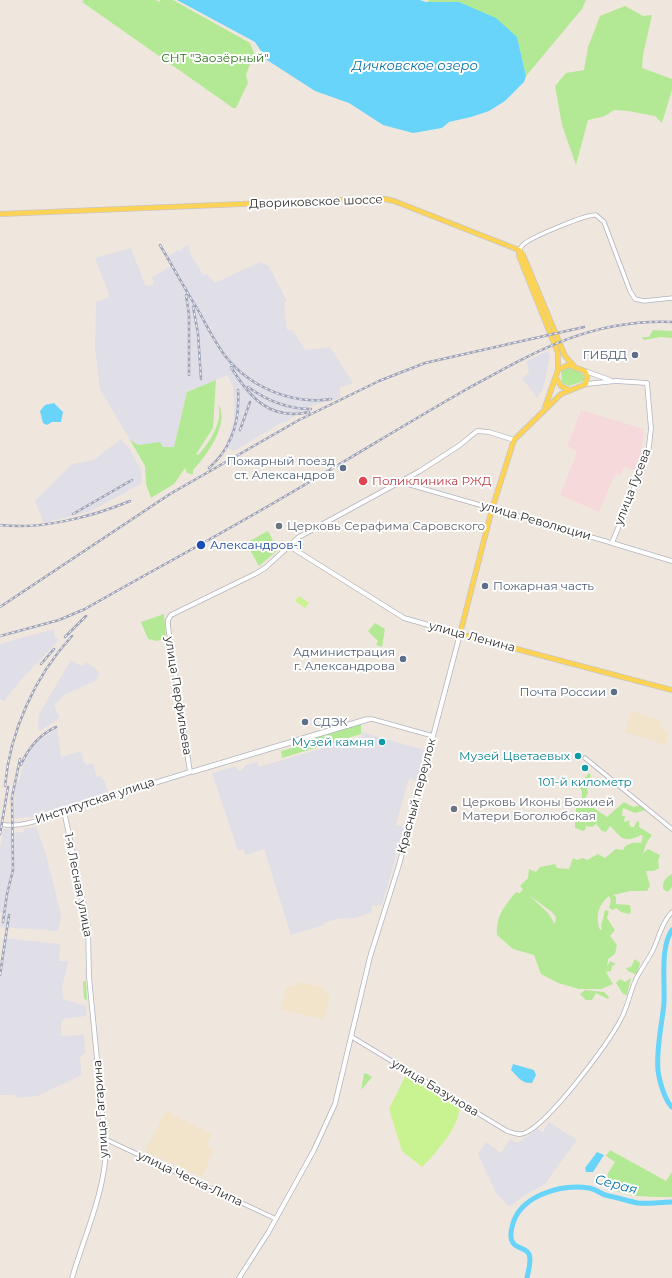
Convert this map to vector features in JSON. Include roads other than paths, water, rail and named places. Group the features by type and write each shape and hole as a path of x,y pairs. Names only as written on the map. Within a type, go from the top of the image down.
{"main road":[{"name":"Двориковское шоссе","path":"0,214 385,199 401,203 519,250"},
{"path":"519,250 523,255 565,356 574,366"},
{"path":"519,250 519,256 558,353 558,370 544,410"},
{"path":"558,370 568,364 600,377 616,381"},
{"path":"585,371 587,376 586,384"},
{"path":"556,378 561,386 569,390"},
{"path":"289,546 299,537 400,482 460,445 477,431 489,432 514,440 555,399 569,390 586,384 616,381"},
{"name":"улица Гусева","path":"612,543 648,454 651,429 647,383 616,381"},
{"name":"Красный переулок","path":"239,1278 276,1219 314,1150 335,1104 370,957 392,889 492,509 514,440"},
{"name":"улица Революции","path":"612,543 672,561"},
{"name":"улица Перфильева","path":"190,772 168,620 171,615 265,568 289,546"},
{"name":"улица Ленина","path":"289,546 404,618 672,690"},
{"name":"Институтская улица","path":"64,811 190,772"},
{"name":"1-я Лесная улица","path":"64,811 88,925 89,977 94,1030"},
{"name":"улица Гагарина","path":"72,1278 104,1174 105,1139 94,1030"}],"street":[{"path":"519,250 524,243 539,236 588,216 596,215 604,222 632,296 638,301 672,298"},
{"name":"улица Революции","path":"400,482 612,543"},
{"name":"Институтская улица","path":"190,772 366,719 372,719 433,736"},
{"path":"585,758 672,829"},
{"name":"Институтская улица","path":"0,824 14,825 28,823 64,811"},
{"name":"улица Базунова","path":"352,1037 508,1131 521,1134 532,1129 552,1109 586,1069 620,1020 636,980 653,950 664,922 672,912"},
{"name":"улица Ческа-Липа","path":"105,1139 276,1219"}],"water":[{"name":"Дичковское озеро","path":"177,0 420,0 426,2 459,2 496,18 517,37 526,76 524,82 505,101 489,111 449,122 442,128 413,133 383,125 349,103 315,91 267,60 255,42"},
{"path":"54,403 63,412 61,422 52,422 47,425 43,423 40,411 45,405"},
{"path":"513,1064 534,1070 536,1075 532,1083 523,1081 511,1070"},
{"path":"597,1152 604,1155 593,1172 586,1172 585,1168"}],"waterway":[{"name":"Серая","path":"672,930 668,937 664,955 664,1003 658,1045 659,1074 663,1090 669,1104 672,1107"},
{"name":"Серая","path":"527,1278 530,1257 527,1251 514,1244 511,1235 512,1227 516,1216 523,1207 543,1194 554,1190 578,1187 589,1188 606,1195 638,1203 672,1202"}],"railway":[{"path":"160,245 218,346 236,368 260,385 288,397 317,400 331,399"},
{"path":"186,295 189,315 189,375"},
{"path":"193,307 198,333 201,379"},
{"path":"0,636 59,620 85,609 259,512 467,389 541,350 565,340 616,326 643,322 672,322"},
{"path":"0,607 170,494 299,420 379,381 425,363 584,327"},
{"path":"231,367 253,397 272,410 295,414 309,412"},
{"path":"248,387 262,396 278,403 302,409 311,409"},
{"path":"209,468 224,451 233,432 238,412 238,390"},
{"path":"240,430 250,402"},
{"path":"73,514 132,480"},
{"path":"0,525 32,526 66,521 83,517 130,501"},
{"path":"65,637 86,616"},
{"path":"5,786 12,745 26,705 47,669 72,636"},
{"path":"41,664 54,649"},
{"path":"21,765 27,753 39,738 56,727"},
{"path":"3,922 7,894 13,870 12,797 20,759"},
{"path":"0,834 8,787"},
{"path":"0,975 9,915"}],"place":[{"name":"ГИБДД","path":"635,355"},
{"name":"Пожарный поезд ст. Александров","path":"343,468"},
{"name":"Поликлиника РЖД","path":"363,481"},
{"name":"Церковь Серафима Саровского","path":"279,526"},
{"name":"Александров-1","path":"201,545"},
{"name":"Пожарная часть","path":"485,586"},
{"name":"Администрация г. Александрова","path":"403,659"},
{"name":"Почта России","path":"614,692"},
{"name":"СДЭК","path":"305,722"},
{"name":"Музей камня","path":"382,742"},
{"name":"Музей Цветаевых","path":"578,756"},
{"name":"101-й километр","path":"585,768"},
{"name":"Церковь Иконы Божией Матери Боголюбская","path":"454,809"}],"park label":[{"name":"СНТ \"Заозёрный\"","path":"215,58"}]}
